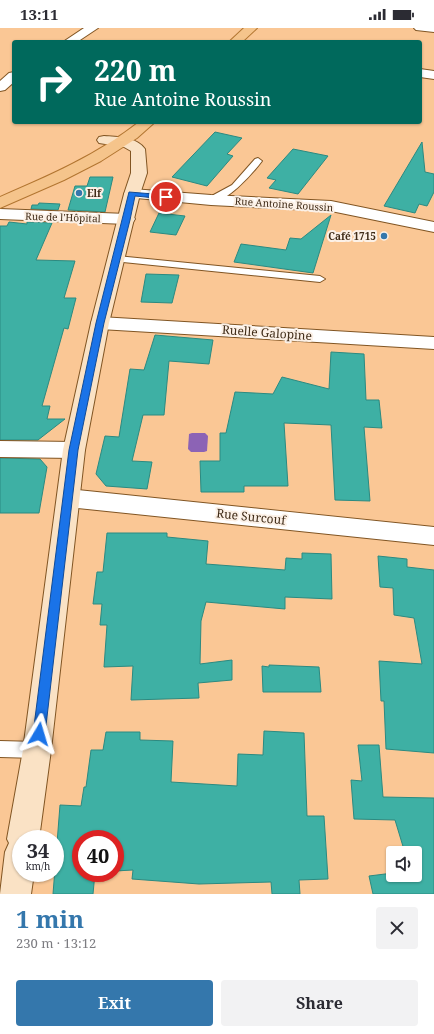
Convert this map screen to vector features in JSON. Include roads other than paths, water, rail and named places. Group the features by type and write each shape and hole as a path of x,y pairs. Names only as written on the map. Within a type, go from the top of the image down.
{"main road":[{"path":"237,40 251,28"},
{"path":"0,192 59,165 131,124"},
{"path":"0,203 72,170 122,142 145,124"}],"street":[{"path":"72,40 92,28"},
{"path":"420,28 434,29"},
{"path":"422,73 434,75"},
{"path":"0,87 12,78"},
{"path":"24,830 37,750 74,450 100,323 127,220 132,194 139,173 138,149 128,143 104,140"},
{"name":"Rue Antoine Roussin","path":"132,194 211,200 331,206 430,224"},
{"name":"Rue de l'Hôpital","path":"0,214 127,220"},
{"name":"Ruelle Galopine","path":"100,323 434,343"},
{"path":"0,449 74,450"},
{"name":"Rue Surcouf","path":"68,498 434,536"},
{"path":"14,894 16,882"}],"lane":[{"path":"211,200 235,187 258,161"},
{"path":"235,187 246,202"},
{"path":"117,258 320,279"},
{"path":"0,749 37,750"}],"place":[{"name":"Elf","path":"79,193"},
{"name":"Café 1715","path":"384,236"}]}
